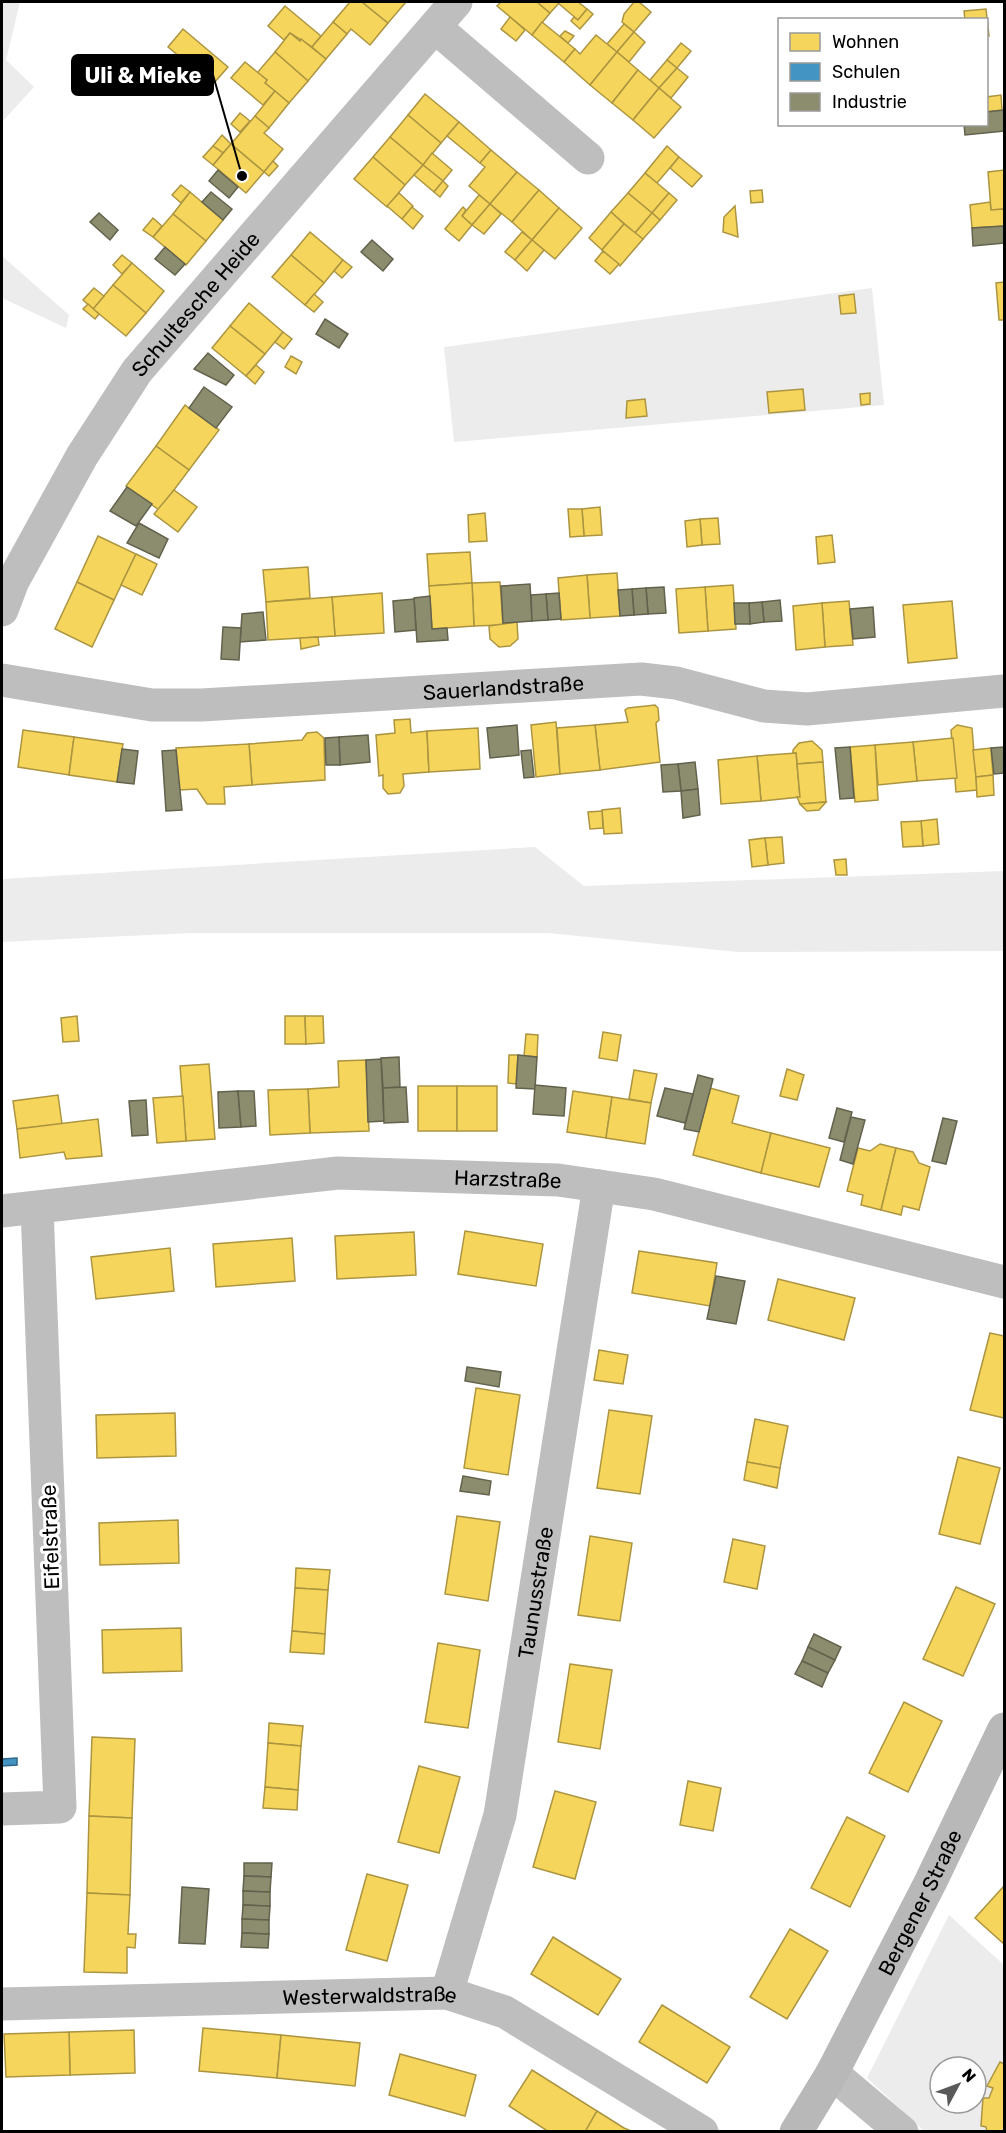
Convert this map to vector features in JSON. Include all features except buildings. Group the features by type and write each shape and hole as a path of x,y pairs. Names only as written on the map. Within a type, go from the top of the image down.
{"street":[{"name":"Schultesche Heide","path":"2,610 13,581 82,456 136,371 456,2"},
{"path":"435,27 588,158"},
{"name":"Sauerlandstraße","path":"2,680 162,705 202,705 642,679 676,683 764,706 807,709 1005,691"},
{"name":"Harzstraße","path":"2,1211 37,1209 338,1173 558,1180 654,1194 1005,1282"},
{"name":"Taunusstraße","path":"447,1993 500,1815 598,1186"},
{"name":"Eifelstraße","path":"2,1809 60,1807 37,1209"},
{"name":"Bergener Straße","path":"796,2132 832,2073 930,1883 1005,1729"},
{"name":"Westerwaldstraße","path":"2,2004 447,1993 506,2012 702,2132"},
{"path":"832,2073 902,2132"}],"shaded area":[{"path":"2,2 20,2 6,60 34,87 2,122"},
{"path":"2,256 69,315 66,328 2,298"},
{"path":"872,288 884,405 454,442 444,347"},
{"path":"535,847 584,886 1004,871 1004,951 738,952 548,933 190,933 2,942 2,879"},
{"path":"949,1915 1004,1965 1004,2131 924,2131 867,2078"}],"place":[{"name":"Uli & Mieke","path":"242,176"}]}
